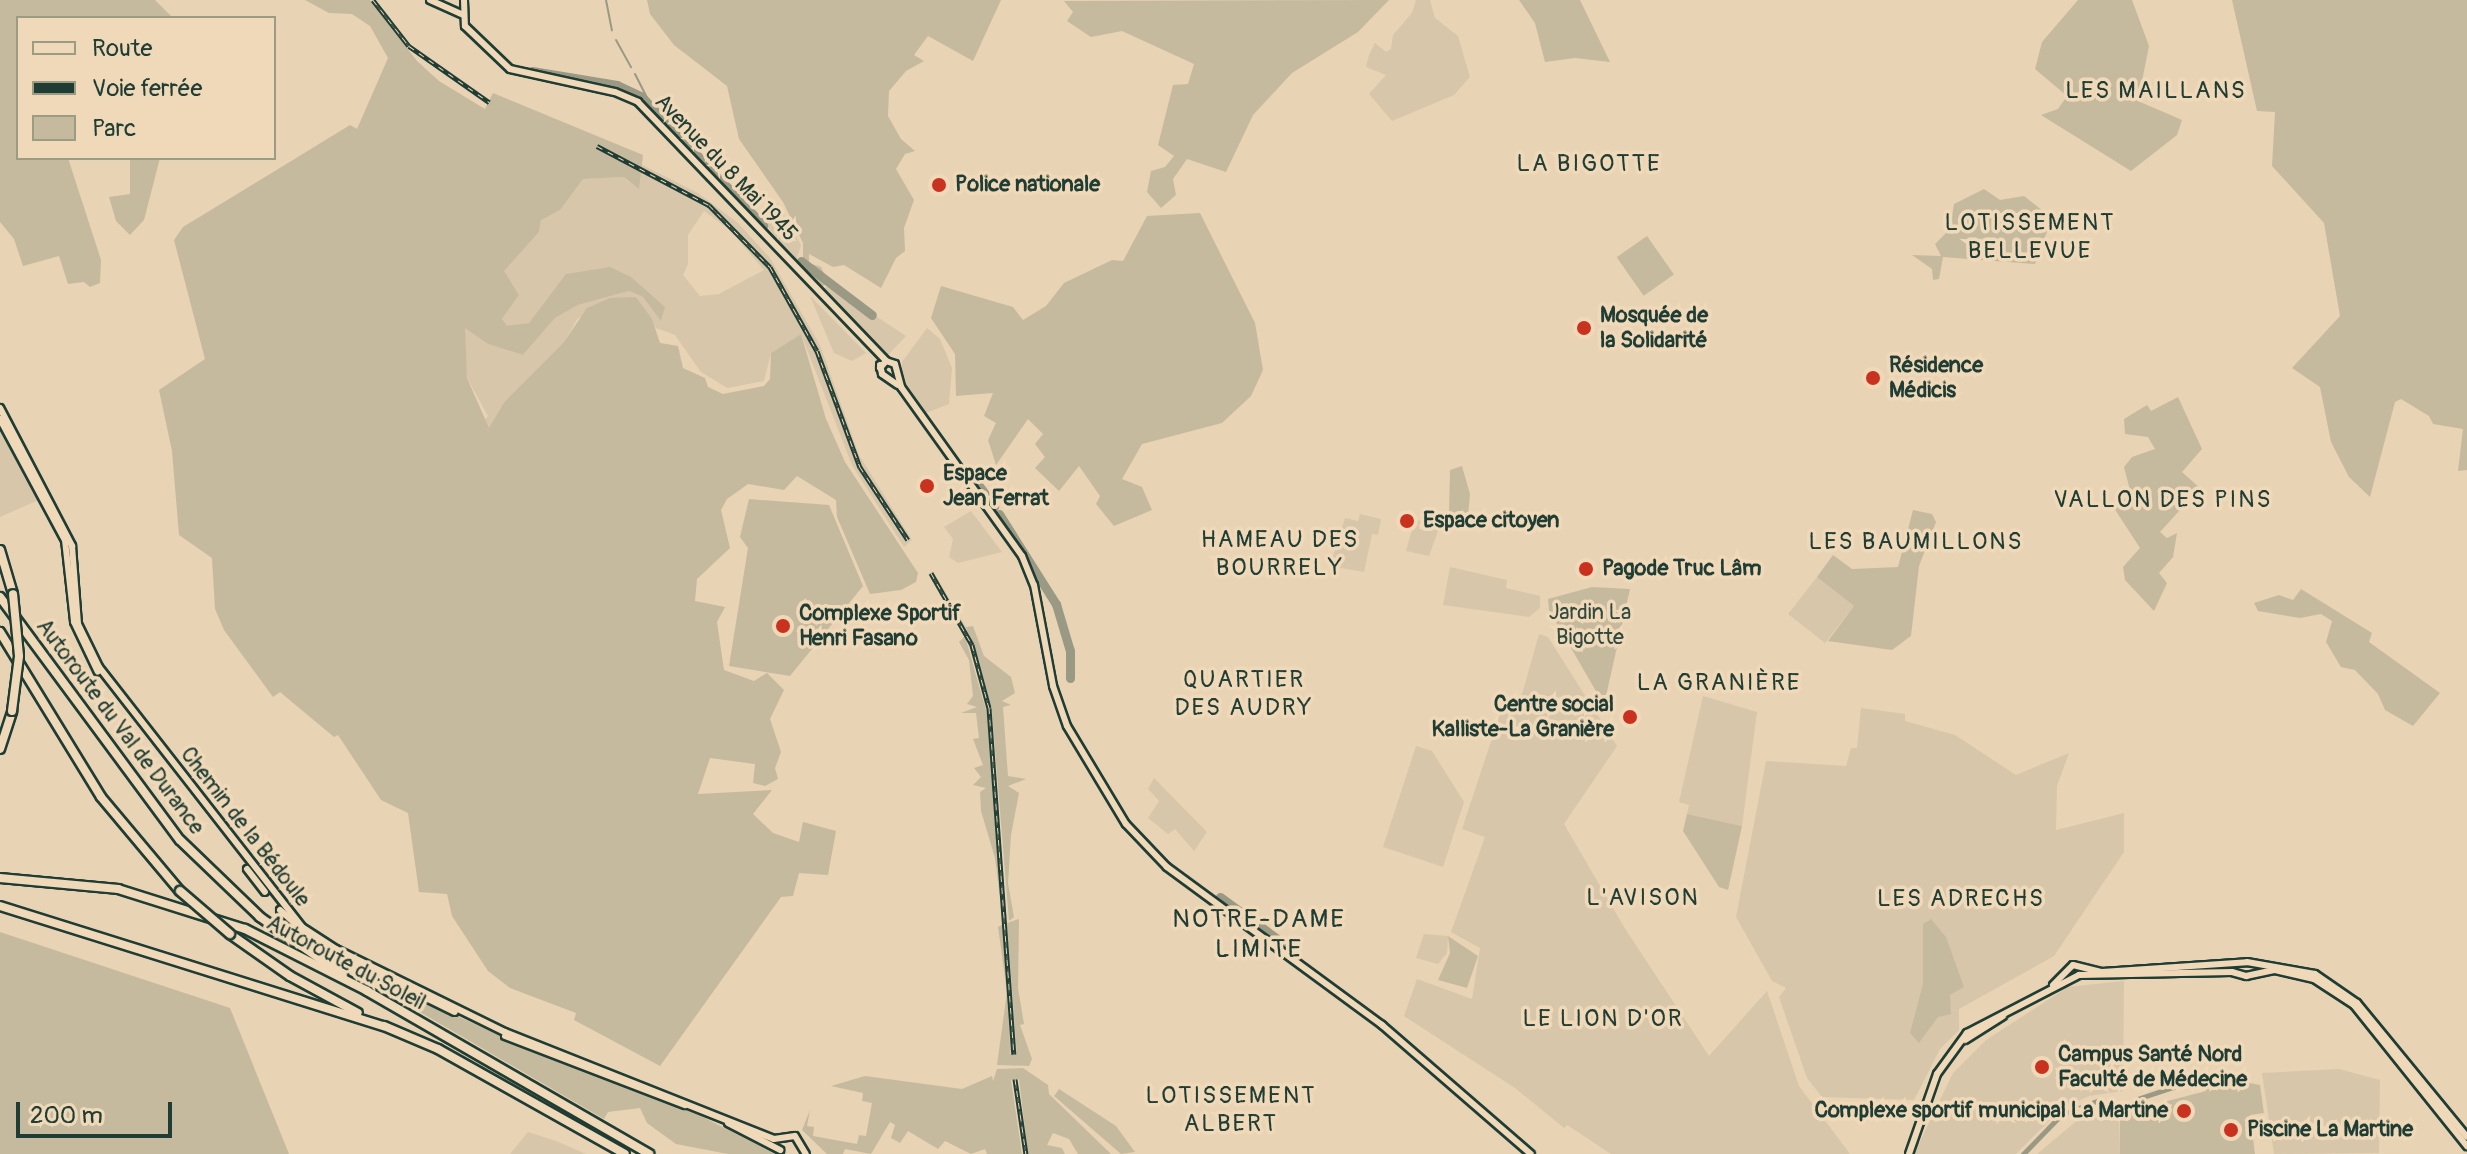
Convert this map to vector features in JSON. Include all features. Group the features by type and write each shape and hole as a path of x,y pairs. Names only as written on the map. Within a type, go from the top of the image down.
{"highway":[{"path":"0,550 13,594 19,656 12,711 0,749"},
{"name":"Autoroute du Val de Durance","path":"0,597 187,847 260,917 367,991"},
{"name":"Autoroute du Val de Durance","path":"0,632 101,797 180,891 230,934 290,976 384,1026"},
{"name":"Autoroute du Soleil","path":"0,878 90,885 173,903 245,929 367,991 649,1154"},
{"name":"Autoroute du Soleil","path":"0,906 384,1026 438,1049 625,1154"}],"street":[{"path":"430,0 463,15 464,0"},
{"name":"Avenue du 8 Mai 1945","path":"463,15 467,28 516,72 615,92 638,102 874,352 896,365 892,376"},
{"name":"Avenue du 8 Mai 1945","path":"874,352 880,368"},
{"path":"886,361 880,368 901,387 1022,556 1034,585 1059,705 1077,747 1109,800 1167,867 1273,948 1382,1025 1531,1154"},
{"name":"Chemin de la Bédoule","path":"0,408 72,546 78,624 99,667 302,927 336,949 505,1032 783,1140 800,1138 805,1153"},
{"name":"Chemin de la Bédoule","path":"0,419 65,540 74,622 84,652 292,924 341,957 504,1036 692,1108 780,1152"},
{"path":"2249,962 2252,974"},
{"path":"2240,969 2249,962 2301,969 2350,996 2467,1137"},
{"path":"2068,976 2070,965 2078,971"},
{"path":"1909,1154 1932,1083 1960,1043 2025,1008 2042,992 2078,971 2240,969 2252,974 2303,974 2346,998 2467,1146"},
{"path":"780,1152 783,1140"}],"shaded area":[{"path":"1416,0 1430,0 1435,18 1458,36 1470,77 1454,95 1392,121 1369,94 1386,75 1366,67 1375,43 1386,52 1391,49 1393,35 1412,13"},
{"path":"599,143 698,193 738,223 770,258 820,345 859,455 912,540 904,547 852,465 801,334 771,353 764,381 727,388 701,372 675,335 656,328 636,297 578,318 564,342 505,401 490,429 483,422 488,416 467,378 462,358 465,327 488,344 523,355 555,318 578,305 629,291 643,297 662,320 631,277 549,302 529,323 507,327 502,319 519,295 503,271 539,232 541,219 560,209 583,179 624,177 631,184","holes":["704,211 730,230 764,270 719,294 700,296 683,275 688,264 688,235"]},
{"path":"777,202 801,245 796,261 761,219"},
{"path":"828,286 906,336 887,356 822,290"},
{"path":"810,296 866,353 852,361 834,353"},
{"path":"927,328 940,339 952,368 949,404 926,413 902,377 902,362"},
{"path":"0,424 41,499 0,517"},
{"path":"971,511 1002,552 958,563 949,557 953,539 944,527"},
{"path":"1360,514 1381,519 1378,535 1372,534 1364,572 1330,566 1345,518 1358,521"},
{"path":"1415,519 1439,528 1429,556 1406,551"},
{"path":"1450,567 1507,580 1506,588 1540,596 1540,608 1529,617 1443,605"},
{"path":"933,571 966,627 988,691 1007,921 1003,921 982,685 965,636 928,574"},
{"path":"1817,577 1854,606 1825,643 1788,614"},
{"path":"1539,634 1548,637 1617,746 1564,824 1624,927 1709,1056 1767,991 1799,1086 1850,1154 1611,1154 1567,1125 1564,1128 1515,1088 1404,1016 1417,979 1472,999 1480,948 1451,932 1485,837 1462,829 1502,708 1517,712"},
{"path":"1703,696 1757,712 1742,826 1687,814 1689,805 1679,802"},
{"path":"1861,708 1905,714 1905,721 1955,735 2016,775 2069,753 2057,786 2056,830 2124,813 2124,852 2054,956 1959,1009 1959,1030 1940,1049 1914,1100 1822,1097 1807,1078 1779,997 1786,988 1772,981 1736,917 1766,761 1846,766 1851,748 1857,748"},
{"path":"1416,746 1432,751 1464,802 1443,867 1383,847"},
{"path":"1154,778 1207,832 1194,851 1175,829 1168,834 1148,818 1159,801 1148,789"},
{"path":"1007,923 1018,1054 1009,1055 1003,924"},
{"path":"1424,934 1448,936 1447,953 1438,964 1416,958"},
{"name":"Campus Santé Nord Faculté de Médecine","path":"2124,981 2123,1091 2089,1096 2062,1108 2016,1154 1914,1154 1953,1073 1986,1040 2068,987"},
{"path":"2339,1069 2380,1080 2379,1153 2274,1154 2262,1073"},
{"path":"2119,1113 2120,1154 2037,1154 2079,1119"},
{"path":"528,1132 556,1141 586,1154 510,1154"}],"green space":[{"path":"0,0 155,0 171,16 16,16 16,160 69,160 101,260 100,283 90,287 84,282 68,284 59,256 23,266 14,239 0,222"},
{"path":"305,0 370,0 417,61 439,81 485,109 493,93 643,155 639,189 624,177 583,179 560,210 541,220 539,232 504,271 519,295 502,319 507,326 529,323 566,274 610,267 631,277 665,307 661,321 643,297 629,291 578,305 555,318 523,355 488,344 465,328 467,378 489,428 505,401 564,342 587,308 610,298 636,297 652,319 660,343 678,346 683,368 705,378 708,387 723,394 764,386 770,379 771,353 801,334 826,419 845,462 918,573 916,582 901,590 870,594 837,517 836,500 797,476 784,490 748,484 727,499 721,510 730,548 697,579 695,601 725,607 717,622 724,670 754,681 767,673 784,690 770,719 781,752 775,768 778,779 765,786 753,783 755,764 710,758 698,794 772,790 753,814 773,833 799,842 803,822 836,831 828,875 799,873 793,896 781,897 660,1066 574,1020 576,1013 510,988 488,971 452,916 447,894 419,892 408,813 381,800 338,735 334,737 280,692 273,697 224,630 215,609 212,558 179,535 172,451 159,390 205,359 174,240 183,227 350,125 357,129 388,58 370,26 352,14 329,13"},
{"path":"647,0 1001,0 973,61 928,36 914,55 924,61 906,71 889,91 888,116 901,139 915,151 905,154 896,169 914,200 904,228 905,251 896,258 881,288 844,265 833,267 809,254 809,263 821,267 828,281 821,288 795,262 803,258 803,243 783,202 739,139 727,86 674,45 650,14"},
{"path":"1389,0 1358,32 1292,73 1253,115 1226,172 1187,159 1173,179 1176,195 1161,208 1147,192 1151,171 1165,167 1174,156 1158,145 1173,85 1188,84 1194,64 1122,31 1091,37 1067,21 1073,12 1064,1"},
{"path":"1519,0 1580,0 1610,62 1575,58 1545,62 1535,23"},
{"path":"2078,0 2132,0 2149,46 2138,101 2182,120 2177,135 2131,171 2041,115 2058,109 2067,96 2035,69 2042,42"},
{"path":"2232,0 2467,0 2467,470 2458,471 2463,429 2433,424 2429,416 2401,399 2395,402 2370,497 2349,477 2331,442 2320,387 2292,368 2340,316 2324,223 2272,166 2275,112 2257,111"},
{"path":"130,160 159,160 144,220 130,235 116,221 109,197 130,194"},
{"path":"1984,189 2000,200 2024,196 2052,218 2035,264 1943,257 1939,279 1933,280 1932,269 1912,255 1941,256 1935,244 1950,229 1954,204"},
{"path":"1200,213 1255,323 1263,370 1251,396 1222,423 1142,444 1122,479 1142,487 1152,510 1114,526 1096,504 1100,496 1079,466 1059,491 1035,468 1045,457 1035,444 1043,434 1028,419 996,465 988,440 996,423 984,416 993,393 956,396 955,354 931,318 941,286 1013,307 1023,320 1046,306 1064,283 1112,260 1123,261 1147,216"},
{"path":"1647,236 1674,275 1644,296 1617,257"},
{"path":"2178,397 2202,449 2182,472 2200,488 2160,532 2167,538 2177,533 2173,557 2159,573 2167,583 2154,611 2125,580 2123,567 2140,548 2114,508 2131,494 2124,467 2132,457 2155,449 2148,437 2125,434 2124,419 2147,405 2151,411"},
{"path":"1462,466 1470,494 1468,516 1449,514 1450,470"},
{"name":"Complexe Sportif Henri Fasano","path":"749,499 829,505 863,586 790,676 729,666 748,548 740,537"},
{"path":"1913,510 1932,514 1936,522 1919,566 1911,636 1892,650 1828,641 1854,606 1817,577 1833,555 1852,569 1898,567"},
{"name":"Jardin La Bigotte","path":"1592,587 1630,589 1604,705 1549,610 1548,599"},
{"path":"2301,589 2372,633 2369,642 2440,693 2413,726 2385,710 2378,694 2355,670 2341,667 2326,642 2332,621 2321,614 2300,618 2258,611 2254,603 2279,595 2293,600"},
{"path":"973,626 984,656 1011,677 1015,693 1002,701 1011,705 1003,707 1008,776 1026,779 1008,786 1019,793 1011,835 1008,883 1014,917 1009,921 992,713 966,627"},
{"path":"965,636 987,714 1003,921 995,858 981,811 980,792 986,788 973,785 981,777 974,768 983,765 973,739 979,738 976,713 961,713 977,707 967,704 973,696 969,660 959,642"},
{"path":"1687,814 1742,826 1728,890 1719,887 1683,831"},
{"path":"1019,919 1018,988 1024,1024 1020,1025 1032,1059 1029,1066 997,1065 1007,993 1009,1054 1017,1054 1007,923"},
{"path":"1931,919 1946,937 1964,987 1950,995 1951,1014 1938,1017 1919,1043 1910,1033 1923,984 1923,924"},
{"path":"1003,924 1007,990 998,927"},
{"path":"0,932 230,1008 289,1154 0,1154"},
{"path":"1448,936 1478,956 1467,988 1438,980 1450,953"},
{"path":"407,993 538,1053 701,1116 775,1154 728,1154 676,1144 647,1123 640,1108 608,1112 604,1119 406,1004"},
{"path":"1023,1068 1048,1085 1049,1094 1111,1154 1078,1154 1069,1139 1053,1133 1047,1145 1062,1148 1065,1154 1028,1154 1019,1079 1011,1080 1022,1154 987,1154 985,1149 971,1154 945,1141 938,1149 908,1131 900,1143 891,1138 895,1125 890,1122 871,1154 845,1149 843,1154 827,1154 802,1130 810,1110 807,1126 814,1127 813,1136 857,1144 859,1135 866,1136 872,1103 862,1101 863,1093 831,1086 865,1076 962,1089 992,1076 993,1081 997,1069"},
{"name":"Complexe sportif municipal La Martine","path":"2244,1073 2245,1082 2260,1085 2264,1113 2250,1115 2255,1154 2120,1154 2120,1108 2164,1107 2164,1102 2206,1091 2205,1085"},
{"path":"1059,1089 1116,1126 1135,1152 1121,1154 1054,1096"}],"waterway":[{"path":"606,0 612,30"},
{"path":"616,40 631,67"},
{"path":"532,71 617,85 641,96 763,225"},
{"path":"635,74 651,105"},
{"path":"801,261 872,315"},
{"path":"968,471 994,506"},
{"path":"999,514 1056,604 1070,651 1070,678"},
{"path":"1220,897 1291,949"},
{"path":"2137,1099 2197,1079"},
{"path":"2023,1154 2061,1115 2099,1100"}],"railway":[{"path":"373,0 409,46 489,102"},
{"path":"597,146 709,205 770,267 817,351 860,467 908,540"},
{"path":"931,573 972,645 989,708 1014,1054"},
{"path":"1015,1079 1026,1154"}],"place":[{"name":"Police nationale","path":"939,185"},
{"name":"Mosquée de la Solidarité","path":"1584,328"},
{"name":"Résidence Médicis","path":"1873,378"},
{"name":"Espace Jean Ferrat","path":"927,486"},
{"name":"Espace citoyen","path":"1407,521"},
{"name":"Pagode Truc Lâm","path":"1586,569"},
{"name":"Complexe Sportif Henri Fasano","path":"783,626"},
{"name":"Centre social Kalliste-La Granière","path":"1630,717"},
{"name":"Campus Santé Nord Faculté de Médecine","path":"2042,1067"},
{"name":"Complexe sportif municipal La Martine","path":"2184,1111"},
{"name":"Piscine La Martine","path":"2231,1130"}],"district":[{"name":"LES MAILLANS","path":"2156,91"},
{"name":"LA BIGOTTE","path":"1589,164"},
{"name":"LOTISSEMENT BELLEVUE","path":"2030,237"},
{"name":"VALLON DES PINS","path":"2163,500"},
{"name":"LES BAUMILLONS","path":"1916,542"},
{"name":"HAMEAU DES BOURRELY","path":"1280,554"},
{"name":"LA GRANIÈRE","path":"1719,683"},
{"name":"QUARTIER DES AUDRY","path":"1244,694"},
{"name":"L'AVISON","path":"1643,898"},
{"name":"LES ADRECHS","path":"1961,899"},
{"name":"NOTRE-DAME LIMITE","path":"1259,935"},
{"name":"LE LION D'OR","path":"1603,1019"},
{"name":"LOTISSEMENT ALBERT","path":"1231,1110"}]}
